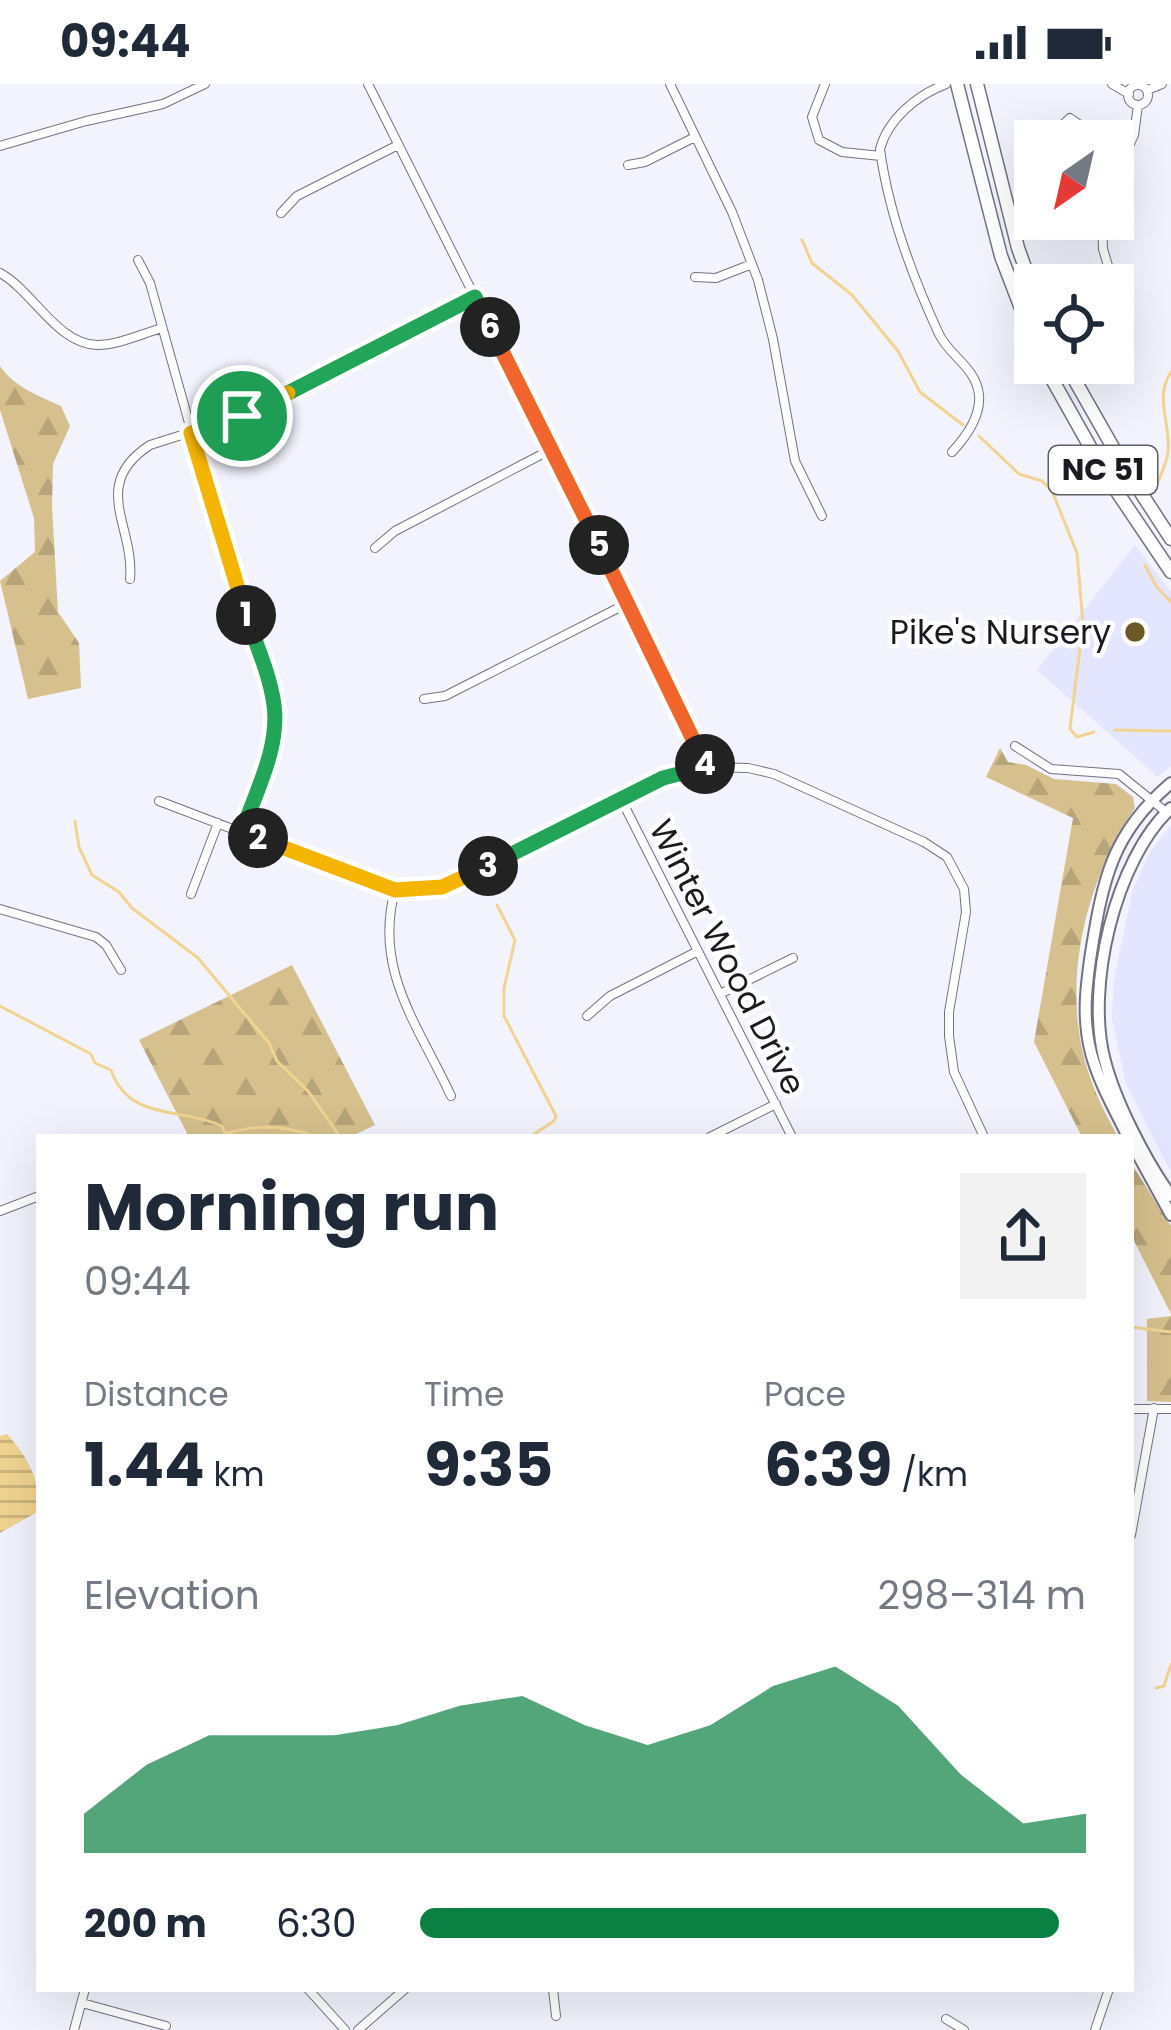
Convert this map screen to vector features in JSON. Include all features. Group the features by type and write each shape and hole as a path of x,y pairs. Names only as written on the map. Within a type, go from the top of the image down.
{"main road":[{"path":"957,84 1014,290"},
{"path":"977,84 1024,264"},
{"name":"NC 51","path":"1055,384 1107,477 1171,572"},
{"name":"NC 51","path":"1077,384 1170,534"}],"street":[{"path":"0,146 163,104 205,84"},
{"path":"368,84 703,752 706,767"},
{"path":"670,84 752,264 773,339 795,461 822,516"},
{"path":"825,84 812,117 820,140 842,152 881,156"},
{"path":"946,84 902,112 883,136 881,156 901,232 941,340 969,369 980,397 973,424 952,452"},
{"path":"1112,84 1147,90 1162,84"},
{"path":"1131,88 1138,105 1134,135"},
{"path":"1138,105 1148,99 1147,90"},
{"path":"628,165 645,162 693,138"},
{"path":"280,213 297,196 398,145"},
{"path":"138,260 150,283 274,707 272,746 242,832"},
{"path":"695,277 716,278 752,264"},
{"path":"0,273 23,288 79,341 110,344 162,328"},
{"path":"130,579 116,496 123,471 150,445 242,416 475,297"},
{"path":"376,548 395,531 552,449"},
{"path":"424,699 445,695 628,603"},
{"path":"1015,746 1051,769 1119,774 1168,810 1132,858 1116,900 1099,1007 1101,1043 1114,1089 1171,1196"},
{"path":"159,801 395,890 423,891 455,883 674,774 706,767 748,768 786,778 924,842 952,864 964,889 966,912 949,1012 952,1060 983,1134"},
{"path":"1127,1134 1092,1055 1084,1012 1086,989 1107,871 1126,831 1171,783"},
{"name":"Winter Wood Drive","path":"621,799 791,1134"},
{"path":"191,894 218,823"},
{"path":"395,890 388,927 391,968 451,1096"},
{"path":"0,909 96,937 121,970"},
{"path":"587,1016 610,996 698,951"},
{"path":"720,994 793,958"},
{"path":"716,1134 776,1104"},
{"path":"1134,1147 1171,1214"},
{"path":"0,1211 36,1197"},
{"path":"1134,1518 1154,1408"},
{"path":"1134,1409 1171,1409"},
{"path":"74,2030 84,1992"},
{"path":"311,1992 345,2030"},
{"path":"358,2030 401,1992"},
{"path":"553,1992 556,2016"},
{"path":"1095,2030 1108,1992"},
{"path":"82,2003 166,2026"},
{"path":"946,2019 964,2030"}],"shaded area":[{"path":"1135,545 1171,592 1171,766 1158,777 1037,670"},
{"path":"1171,825 1171,1172 1126,1084 1112,1019 1114,979 1133,889 1150,852"},
{"path":"7,1434 31,1470 36,1513 0,1533 0,1436"}],"green space":[{"path":"0,366 20,385 61,406 70,426 53,464 52,506 58,612 79,643 81,688 28,699 0,581 35,552 34,518 0,410"},
{"path":"1000,748 1008,762 1054,779 1116,784 1133,797 1135,808 1090,903 1077,973 1081,1043 1093,1085 1117,1134 1080,1134 1034,1042 1073,818 986,777"},
{"path":"292,965 375,1125 356,1134 187,1134 139,1040"},
{"path":"1134,1168 1171,1226 1171,1314 1134,1241"},
{"path":"1171,1316 1171,1402 1147,1401 1147,1319"}],"waterway":[{"path":"802,240 812,263 852,295 898,351 920,392 963,425"},
{"path":"1154,490 1168,452 1163,401 1171,372"},
{"path":"979,436 1019,474 1042,481 1052,491 1077,553 1083,624 1070,729 1077,737 1094,732"},
{"path":"1145,565 1171,602"},
{"path":"1115,730 1171,731"},
{"path":"75,821 79,847 92,875 198,958 338,1134"},
{"path":"497,905 515,940 504,988 504,1016 556,1116 534,1134"},
{"path":"0,1006 91,1054 143,1106 206,1120 222,1126 225,1134"},
{"path":"225,1134 271,1128 307,1134"},
{"path":"1134,1327 1171,1332"},
{"path":"1156,1688 1164,1686 1171,1664"}],"place":[{"name":"Pike's Nursery","path":"1135,632"}],"route":[{"path":"475,297 703,752 706,767 663,778 455,883 423,891 395,890 242,832 272,746 274,707 191,433 242,416 475,297"}]}
